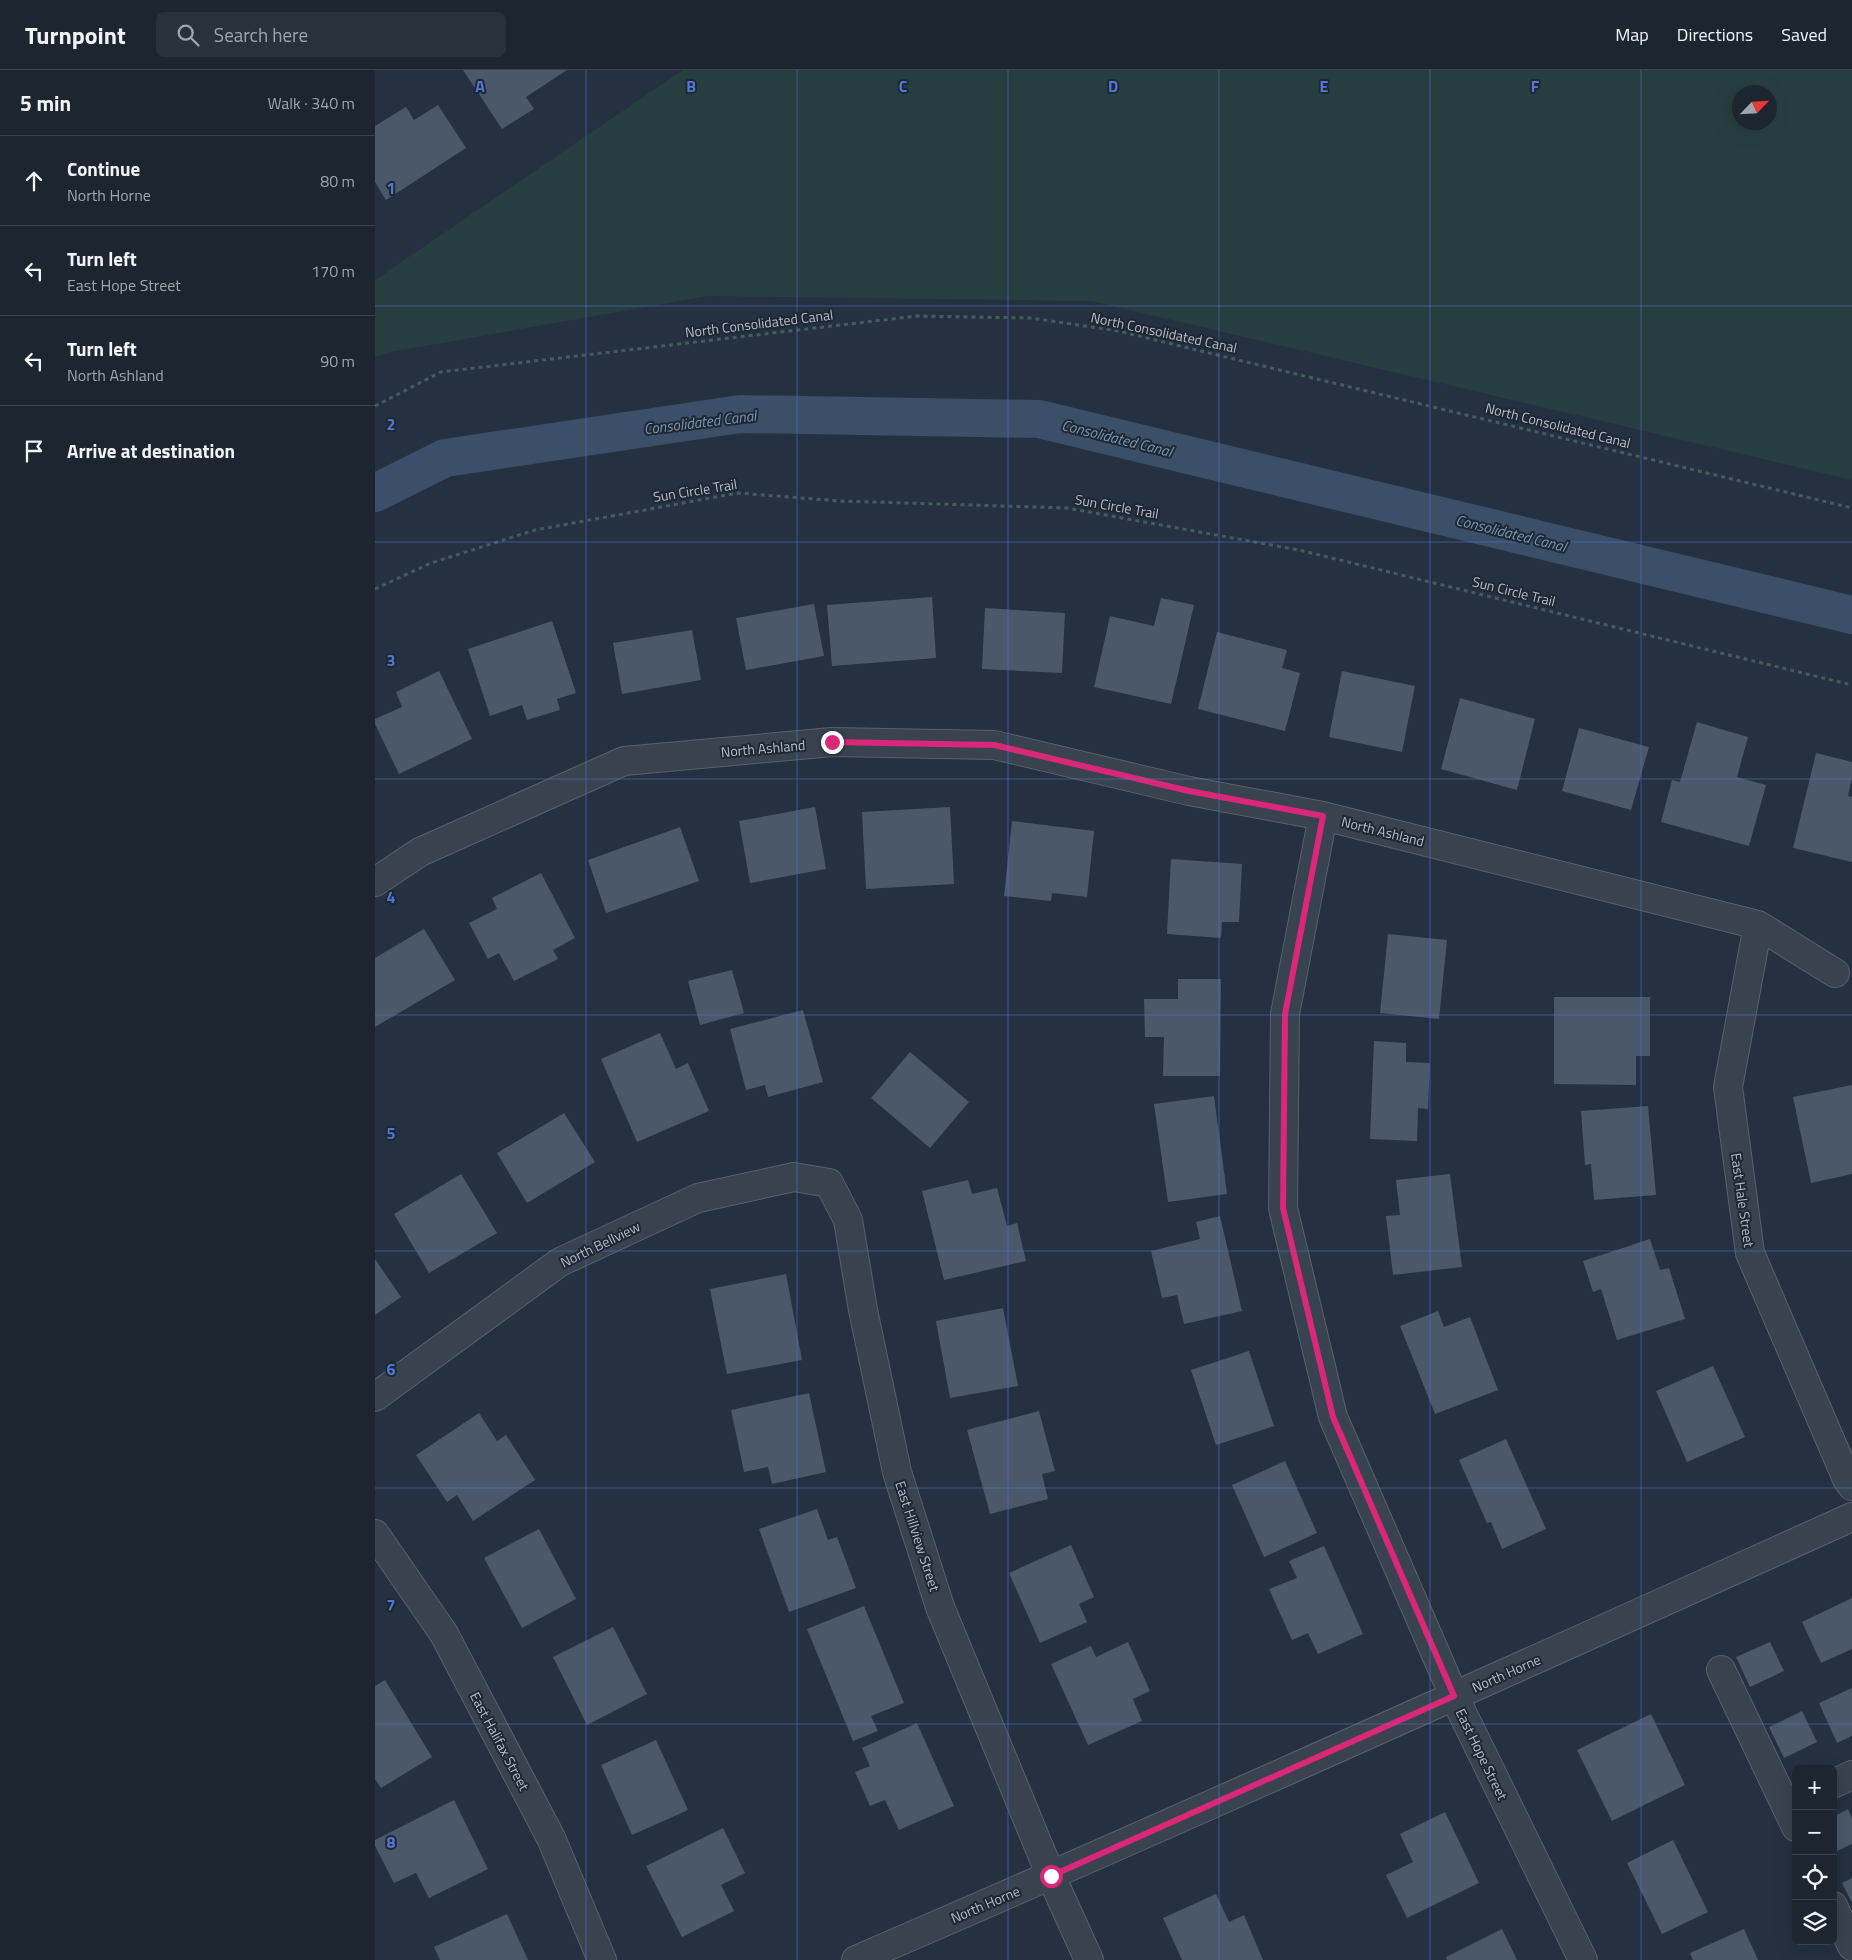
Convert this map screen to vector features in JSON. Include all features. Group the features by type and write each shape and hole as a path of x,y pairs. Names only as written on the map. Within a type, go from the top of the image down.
{"street":[{"name":"North Ashland","path":"375,882 420,852 624,761 832,742 994,745 1189,791 1323,816 1758,925 1835,973"},
{"name":"East Hope Street","path":"1323,816 1285,1014 1283,1208 1333,1417 1454,1696 1583,1960"},
{"name":"East Hale Street","path":"1758,925 1728,1087 1750,1253 1847,1479 1852,1486"},
{"name":"North Bellview","path":"375,1397 560,1262 577,1254 698,1198 794,1177 829,1184"},
{"name":"East Hillview Street","path":"829,1184 849,1220 863,1310 897,1472 940,1608 1051,1876 1089,1960"},
{"name":"North Horne","path":"857,1960 1051,1876 1852,1517"},
{"name":"East Halifax Street","path":"375,1534 444,1634 551,1838 602,1960"},
{"path":"1721,1670 1792,1812"},
{"path":"1837,1782 1852,1775"},
{"path":"1837,1914 1852,1946"}],"path":[{"name":"North Consolidated Canal","path":"375,406 441,372 917,316 1031,318 1127,333 1852,508"},
{"name":"Sun Circle Trail","path":"375,589 431,563 535,530 738,493 840,501 1067,508 1299,550 1852,686"}],"green space":[{"path":"683,70 1852,70 1852,480 1091,301 708,296 391,352 375,357 375,280"}],"building":[{"path":"463,70 567,70 526,97 534,109 502,129"},
{"path":"438,105 466,148 386,200 375,182 375,126 406,107 414,120"},
{"path":"932,597 936,658 832,666 827,605"},
{"path":"1161,598 1194,605 1171,704 1094,687 1110,616 1154,626"},
{"path":"814,604 824,656 746,670 736,618"},
{"path":"985,608 1065,613 1062,673 982,669"},
{"path":"552,621 576,693 557,699 560,710 527,720 522,705 490,716 468,649"},
{"path":"692,630 701,680 622,694 613,643"},
{"path":"1217,632 1287,650 1282,668 1300,673 1285,731 1198,709"},
{"path":"439,671 472,739 399,774 375,724 375,719 402,707 396,692"},
{"path":"1342,671 1415,686 1402,752 1329,737"},
{"path":"1460,698 1535,719 1517,790 1441,769"},
{"path":"1697,722 1748,737 1737,777 1766,785 1749,846 1661,822 1672,780 1680,782"},
{"path":"1579,728 1649,747 1631,810 1562,791"},
{"path":"1816,753 1852,762 1852,778 1848,796 1852,797 1852,862 1793,848"},
{"path":"815,807 826,869 750,883 739,821"},
{"path":"950,807 954,884 866,889 862,812"},
{"path":"1012,821 1094,831 1087,897 1052,893 1051,901 1004,896"},
{"path":"680,827 699,881 606,913 588,860"},
{"path":"1171,859 1242,864 1239,922 1222,922 1221,938 1167,934"},
{"path":"541,873 575,938 553,950 558,959 514,981 499,953 488,959 469,923 497,909 492,898"},
{"path":"424,929 455,980 375,1027 375,958"},
{"path":"1388,934 1447,940 1439,1019 1380,1013"},
{"path":"732,970 744,1013 700,1025 688,981"},
{"path":"1178,979 1221,979 1220,1076 1163,1076 1164,1037 1145,1037 1144,999 1178,999"},
{"path":"1554,997 1650,997 1650,1056 1636,1056 1636,1085 1554,1084"},
{"path":"803,1010 823,1082 768,1097 765,1085 746,1090 730,1029"},
{"path":"660,1033 676,1069 688,1063 709,1111 637,1142 601,1059"},
{"path":"1374,1041 1406,1043 1406,1062 1430,1063 1428,1109 1418,1108 1417,1141 1370,1139"},
{"path":"910,1052 969,1102 930,1148 871,1098"},
{"path":"1852,1085 1852,1174 1811,1183 1793,1097"},
{"path":"1214,1096 1227,1194 1168,1202 1154,1104"},
{"path":"1648,1106 1656,1195 1594,1200 1591,1164 1585,1165 1581,1111"},
{"path":"564,1113 595,1162 527,1203 497,1153"},
{"path":"461,1174 497,1233 429,1273 394,1214"},
{"path":"1450,1174 1462,1267 1393,1275 1386,1216 1400,1215 1396,1180"},
{"path":"968,1180 972,1194 997,1188 1007,1226 1017,1223 1026,1261 944,1280 922,1191"},
{"path":"1220,1216 1242,1311 1184,1324 1177,1295 1162,1298 1151,1251 1200,1239 1196,1222"},
{"path":"1650,1239 1660,1270 1669,1268 1685,1319 1617,1340 1601,1289 1593,1292 1583,1261"},
{"path":"375,1259 401,1297 375,1315"},
{"path":"786,1274 802,1360 727,1374 710,1289"},
{"path":"1003,1308 1018,1386 950,1398 936,1321"},
{"path":"1438,1311 1444,1327 1470,1317 1498,1390 1435,1414 1400,1326"},
{"path":"1249,1351 1274,1426 1216,1445 1191,1370"},
{"path":"1713,1366 1745,1437 1687,1462 1656,1391"},
{"path":"809,1393 826,1472 772,1484 768,1467 744,1472 731,1410"},
{"path":"1039,1411 1055,1471 1042,1474 1048,1499 990,1514 967,1430"},
{"path":"479,1413 497,1441 506,1435 535,1480 473,1521 457,1495 447,1502 416,1455"},
{"path":"1506,1439 1546,1529 1502,1549 1491,1522 1487,1523 1459,1460"},
{"path":"1285,1461 1317,1533 1264,1557 1232,1485"},
{"path":"817,1509 828,1540 837,1537 856,1588 789,1612 759,1529"},
{"path":"539,1529 576,1599 522,1628 484,1558"},
{"path":"1071,1545 1094,1597 1079,1604 1087,1622 1040,1643 1009,1573"},
{"path":"1324,1546 1363,1634 1318,1654 1308,1633 1292,1640 1269,1589 1297,1578 1289,1561"},
{"path":"1852,1598 1852,1649 1821,1663 1802,1622"},
{"path":"864,1606 904,1703 871,1716 878,1731 853,1741 807,1629"},
{"path":"613,1627 647,1694 587,1725 553,1657"},
{"path":"1128,1642 1150,1691 1133,1699 1142,1721 1088,1745 1051,1664 1091,1646 1096,1657"},
{"path":"1770,1642 1784,1671 1750,1687 1736,1657"},
{"path":"385,1680 432,1757 381,1788 375,1779 375,1686"},
{"path":"1852,1688 1852,1736 1837,1743 1819,1703"},
{"path":"1802,1711 1817,1742 1784,1758 1769,1727"},
{"path":"1651,1714 1685,1785 1612,1821 1577,1750"},
{"path":"917,1723 954,1806 899,1830 885,1800 870,1806 855,1772 870,1766 862,1748"},
{"path":"656,1740 688,1810 632,1835 601,1765"},
{"path":"454,1800 488,1869 429,1898 416,1873 394,1883 375,1846 375,1840"},
{"path":"1848,1809 1852,1818 1852,1844 1837,1851 1837,1815"},
{"path":"1445,1812 1479,1883 1407,1918 1386,1875 1413,1862 1400,1834"},
{"path":"723,1828 745,1873 721,1885 734,1911 682,1937 646,1866"},
{"path":"1673,1840 1708,1912 1662,1934 1627,1863"},
{"path":"1852,1878 1852,1903 1842,1883"},
{"path":"1216,1894 1229,1922 1244,1915 1263,1960 1182,1960 1163,1918"},
{"path":"507,1914 528,1960 440,1960 434,1947"},
{"path":"1502,1929 1517,1960 1447,1960 1446,1957"},
{"path":"1744,1929 1758,1960 1693,1960 1690,1953"}],"waterway":[{"name":"Consolidated Canal","path":"375,493 445,458 740,414 1039,419 1852,615"}],"route":[{"path":"832,742 994,745 1189,791 1323,816 1285,1014 1283,1208 1333,1417 1454,1696 1051,1876"}]}
